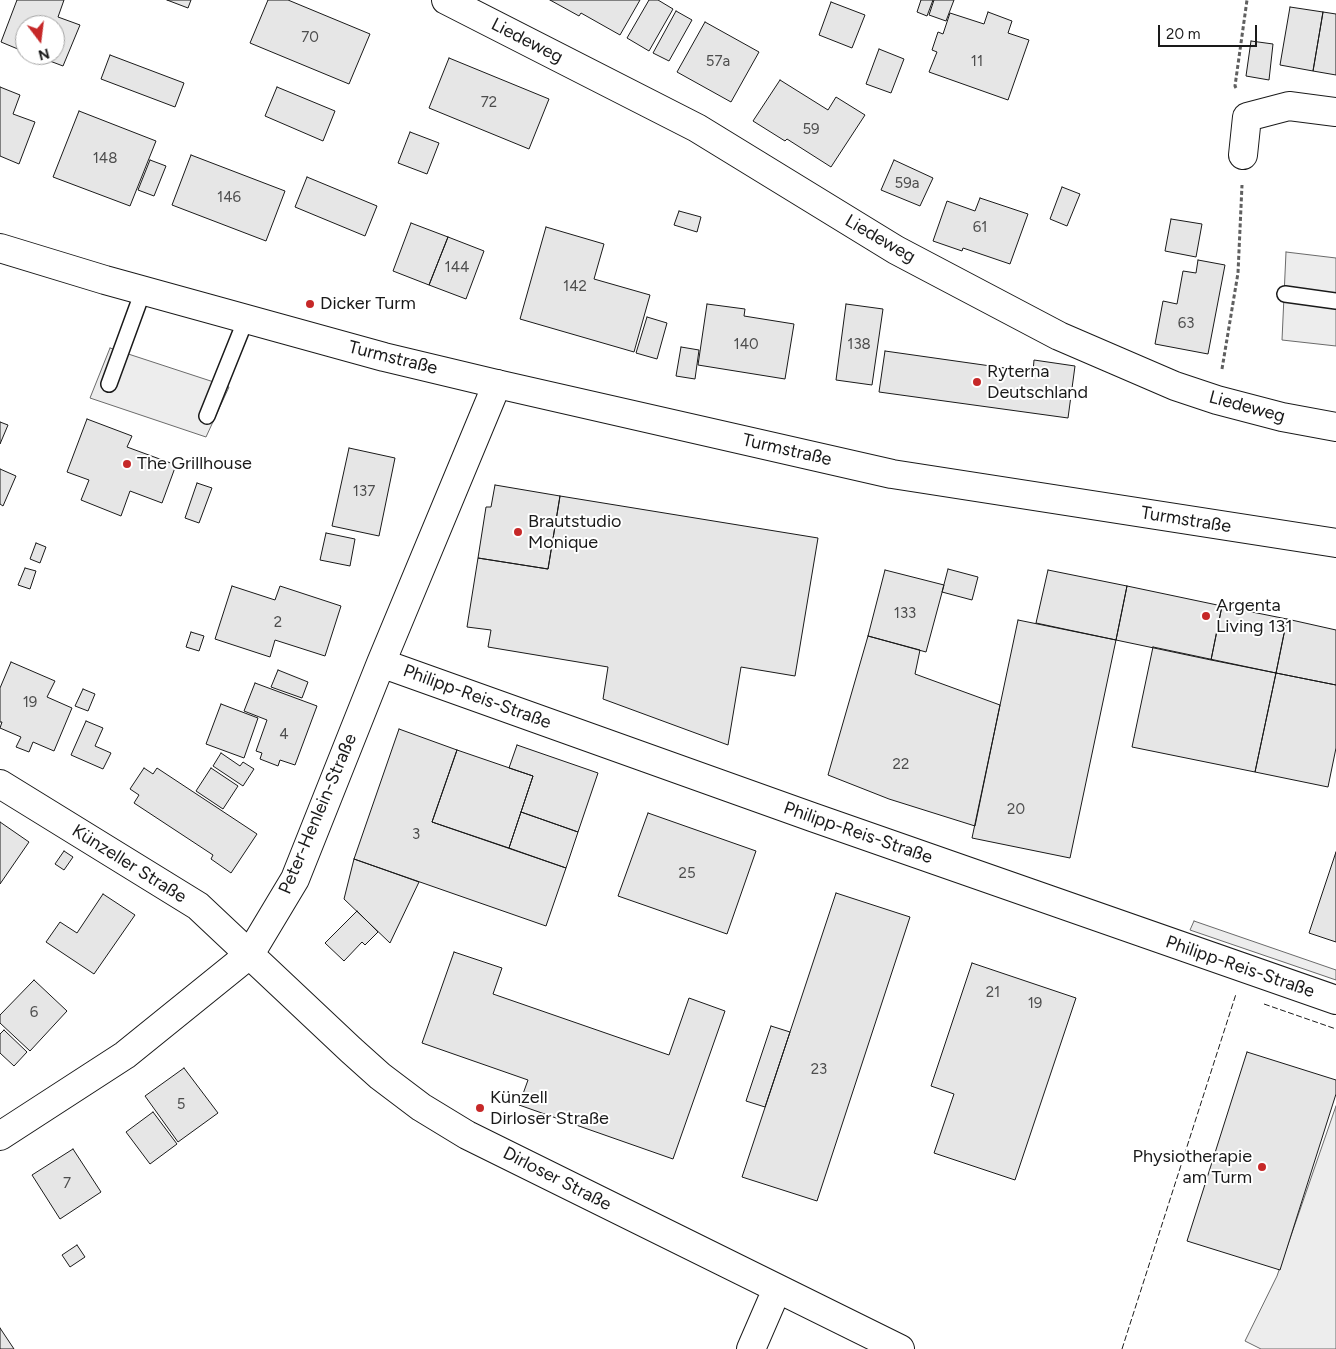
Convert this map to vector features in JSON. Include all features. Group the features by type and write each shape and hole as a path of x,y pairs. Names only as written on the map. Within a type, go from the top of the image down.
{"street":[{"name":"Liedeweg","path":"446,0 697,128 896,250 1059,336 1175,386 1217,400 1282,417 1336,427"},
{"path":"1243,155 1247,117 1289,106 1336,112"},
{"name":"Turmstraße","path":"0,248 143,291 384,357 892,474 1336,543"},
{"name":"Peter-Henlein-Straße","path":"0,1136 125,1055 250,954 294,878 497,384"},
{"name":"Philipp-Reis-Straße","path":"381,663 812,817 1336,1000"},
{"name":"Künzeller Straße","path":"0,784 198,906 250,954"},
{"name":"Dirloser Straße","path":"250,954 380,1076 421,1107 468,1135 900,1349"},
{"path":"751,1349 776,1289"}],"lane":[{"path":"109,384 143,291"},
{"path":"1285,294 1336,301"},
{"path":"207,416 246,319"}],"path":[{"path":"1247,0 1235,86 1247,117"},
{"path":"1217,400 1238,273 1243,155"}],"shaded area":[{"path":"1286,252 1336,258 1336,346 1282,340"},
{"path":"110,348 229,387 206,437 90,398"},
{"path":"1194,921 1336,970 1336,980 1190,930"},
{"path":"1336,1106 1336,1349 1261,1349 1245,1341 1277,1276"}],"building":[{"path":"17,0 64,0 59,15 15,15 15,48 1,42"},
{"path":"167,0 191,0 188,8"},
{"path":"268,0 288,0 370,34 349,84 250,43"},
{"path":"550,0 640,0 620,35 581,13 579,16"},
{"path":"649,0 658,0 673,9 649,51 627,38"},
{"path":"921,0 933,0 927,16 917,12"},
{"path":"934,0 954,0 946,21 929,15"},
{"path":"831,2 865,15 852,48 819,35"},
{"path":"1290,7 1323,12 1313,71 1280,65"},
{"path":"676,11 692,20 669,61 653,53"},
{"path":"988,12 1012,21 1008,33 1029,40 1008,100 929,72 937,52 932,50 938,32 943,34 950,13 984,24"},
{"path":"1323,12 1336,14 1336,75 1313,71"},
{"path":"65,20 80,25 65,61"},
{"path":"705,22 759,52 731,102 677,72"},
{"path":"1251,41 1273,44 1269,80 1246,76"},
{"path":"879,49 904,59 891,93 866,84"},
{"path":"110,55 184,83 175,107 101,79"},
{"path":"449,58 549,99 529,149 429,108"},
{"path":"780,80 828,110 836,97 865,115 831,167 787,139 785,141 753,121"},
{"path":"0,87 20,95 13,114 35,122 19,164 0,156"},
{"path":"277,87 335,111 323,141 265,116"},
{"path":"79,111 156,141 130,206 53,177"},
{"path":"410,132 439,143 427,174 398,163"},
{"path":"191,155 285,191 266,241 172,205"},
{"path":"150,160 166,166 154,196 138,190"},
{"path":"894,160 933,178 920,206 881,190"},
{"path":"307,177 377,206 365,236 295,207"},
{"path":"1062,187 1080,194 1067,226 1050,219"},
{"path":"980,198 1028,214 1010,264 963,248 962,251 933,241 947,201 975,211"},
{"path":"679,211 701,217 697,232 674,225"},
{"path":"1171,219 1202,224 1196,257 1165,251"},
{"path":"411,223 448,237 429,285 393,271"},
{"path":"546,227 604,244 594,279 650,295 634,352 520,319"},
{"path":"448,237 484,251 466,299 429,285"},
{"path":"1198,260 1225,265 1208,354 1155,344 1163,301 1177,304 1183,271 1196,273"},
{"path":"707,304 745,309 744,316 794,324 785,379 698,365"},
{"path":"846,304 883,309 872,385 836,380"},
{"path":"647,317 667,323 657,359 636,353"},
{"path":"681,347 699,350 695,379 676,376"},
{"name":"Ryterna Deutschland","path":"885,351 1033,372 1034,360 1075,366 1068,418 879,392"},
{"path":"87,419 132,436 127,447 176,465 162,503 130,491 121,516 81,500 89,480 67,472"},
{"path":"0,422 8,425 0,444"},
{"path":"349,448 395,458 379,536 332,526"},
{"path":"0,469 16,476 3,506 0,504"},
{"path":"197,483 212,488 199,523 185,518"},
{"name":"Brautstudio Monique","path":"495,485 560,496 548,569 478,558 486,507 491,507"},
{"path":"560,496 818,538 795,676 741,667 728,745 603,699 608,667 488,647 491,630 467,627 478,558 548,569"},
{"path":"326,533 355,539 350,566 320,560"},
{"path":"36,543 46,547 40,563 30,559"},
{"path":"25,568 36,571 30,589 18,585"},
{"path":"948,569 978,577 972,600 942,592"},
{"path":"885,570 944,585 926,652 868,636"},
{"path":"1048,570 1127,586 1116,640 1036,623"},
{"path":"232,586 275,600 280,586 341,606 325,656 275,640 270,657 215,639"},
{"path":"1127,586 1222,606 1211,660 1116,640"},
{"path":"1222,606 1287,619 1276,673 1211,660"},
{"path":"1287,619 1336,630 1336,685 1276,673"},
{"path":"1018,620 1116,640 1070,858 972,838"},
{"path":"191,632 204,636 199,651 186,647"},
{"path":"868,636 920,650 915,674 1000,705 975,826 889,799 828,775"},
{"path":"1153,647 1276,673 1255,772 1132,747"},
{"path":"11,662 55,681 47,697 72,708 54,751 33,742 29,752 16,747 21,737 0,728 2,722 0,722 0,688"},
{"path":"278,670 308,682 302,698 271,687"},
{"path":"1276,673 1336,685 1336,748 1328,787 1255,772"},
{"path":"255,683 317,706 295,765 280,760 278,766 260,759 262,753 256,751 267,720 244,711"},
{"path":"83,689 95,694 88,711 75,706"},
{"path":"221,704 258,718 244,758 206,744"},
{"path":"86,721 103,728 95,746 111,753 103,769 71,755"},
{"path":"399,729 457,750 432,822 566,868 546,926 354,859"},
{"path":"517,745 598,773 578,832 521,812 533,776 509,768"},
{"path":"457,750 533,776 509,848 432,822"},
{"path":"221,753 240,766 243,762 254,769 243,786 213,766"},
{"path":"144,768 153,774 157,768 257,834 231,873 211,859 213,855 134,803 139,795 130,789"},
{"path":"211,768 238,786 223,809 196,791"},
{"path":"521,812 578,832 566,868 509,848"},
{"path":"648,813 756,851 727,934 618,896"},
{"path":"0,822 29,842 0,884"},
{"path":"64,851 73,857 64,870 55,864"},
{"path":"1336,852 1336,942 1309,933"},
{"path":"354,859 419,882 390,943 344,899"},
{"path":"836,893 910,917 817,1201 742,1177"},
{"path":"103,894 135,915 94,974 46,942 60,922 77,933"},
{"path":"357,911 378,932 365,945 362,942 344,961 325,943"},
{"path":"454,952 502,968 493,994 669,1055 689,998 725,1011 673,1159 519,1105 528,1080 422,1043"},
{"path":"972,963 1076,998 1015,1180 934,1153 954,1094 931,1086"},
{"path":"34,980 67,1011 30,1051 0,1023 0,1015"},
{"path":"771,1026 790,1032 765,1107 746,1101"},
{"path":"4,1030 27,1052 14,1066 0,1053 0,1034"},
{"name":"Physiotherapie am Turm","path":"1247,1052 1336,1080 1336,1094 1280,1270 1187,1241"},
{"path":"184,1068 218,1113 178,1142 145,1096"},
{"path":"153,1112 177,1144 150,1164 126,1132"},
{"path":"73,1149 101,1192 60,1219 32,1175"},
{"path":"77,1245 85,1257 70,1267 62,1255"},
{"path":"0,1328 14,1349 0,1349"}],"fence":[{"path":"1122,1349 1236,994"},
{"path":"1264,1004 1336,1029"}],"place":[{"name":"Dicker Turm","path":"310,304"},
{"name":"Ryterna Deutschland","path":"977,382"},
{"name":"The Grillhouse","path":"127,464"},
{"name":"Brautstudio Monique","path":"518,532"},
{"name":"Argenta Living 131","path":"1206,616"},
{"name":"Künzell Dirloser Straße","path":"480,1108"},
{"name":"Physiotherapie am Turm","path":"1262,1167"}]}
